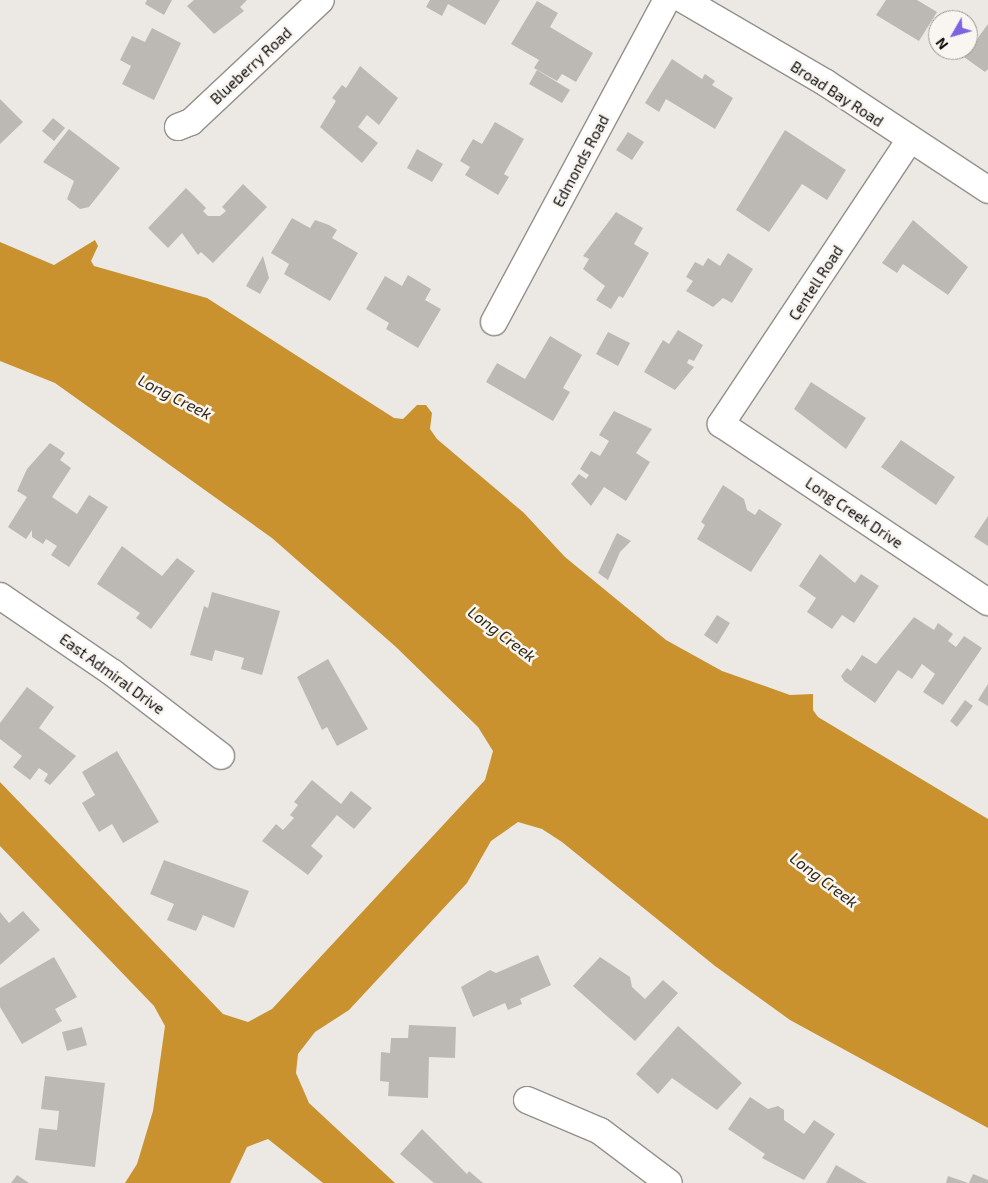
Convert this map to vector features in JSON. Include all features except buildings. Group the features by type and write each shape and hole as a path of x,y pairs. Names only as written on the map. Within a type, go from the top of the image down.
{"street":[{"name":"Blueberry Road","path":"178,127 191,122 320,0"},
{"name":"Edmonds Road","path":"494,322 667,0"},
{"name":"Broad Bay Road","path":"684,0 826,84 909,141 988,190"},
{"name":"Centell Road","path":"721,424 909,141"},
{"name":"Long Creek Drive","path":"721,424 988,602"},
{"name":"East Admiral Drive","path":"0,596 113,673 221,756"},
{"path":"527,1100 600,1131 669,1183"}],"water":[{"name":"Long Creek","path":"95,240 98,246 91,261 94,266 207,298 394,418 403,419 417,405 426,405 432,413 430,429 437,439 524,513 565,557 666,640 722,671 790,695 813,694 813,710 818,717 988,819 988,1128 790,1020 715,966 562,842 542,829 518,822 491,841 467,883 349,1010 315,1032 298,1054 296,1073 309,1103 395,1183 323,1183 268,1139 247,1147 230,1183 125,1183 137,1164 153,1111 165,1026 154,1006 0,846 0,782 223,1014 248,1022 272,1009 485,780 493,751 478,727 396,647 272,538 55,383 0,361 0,242 54,265"}]}
